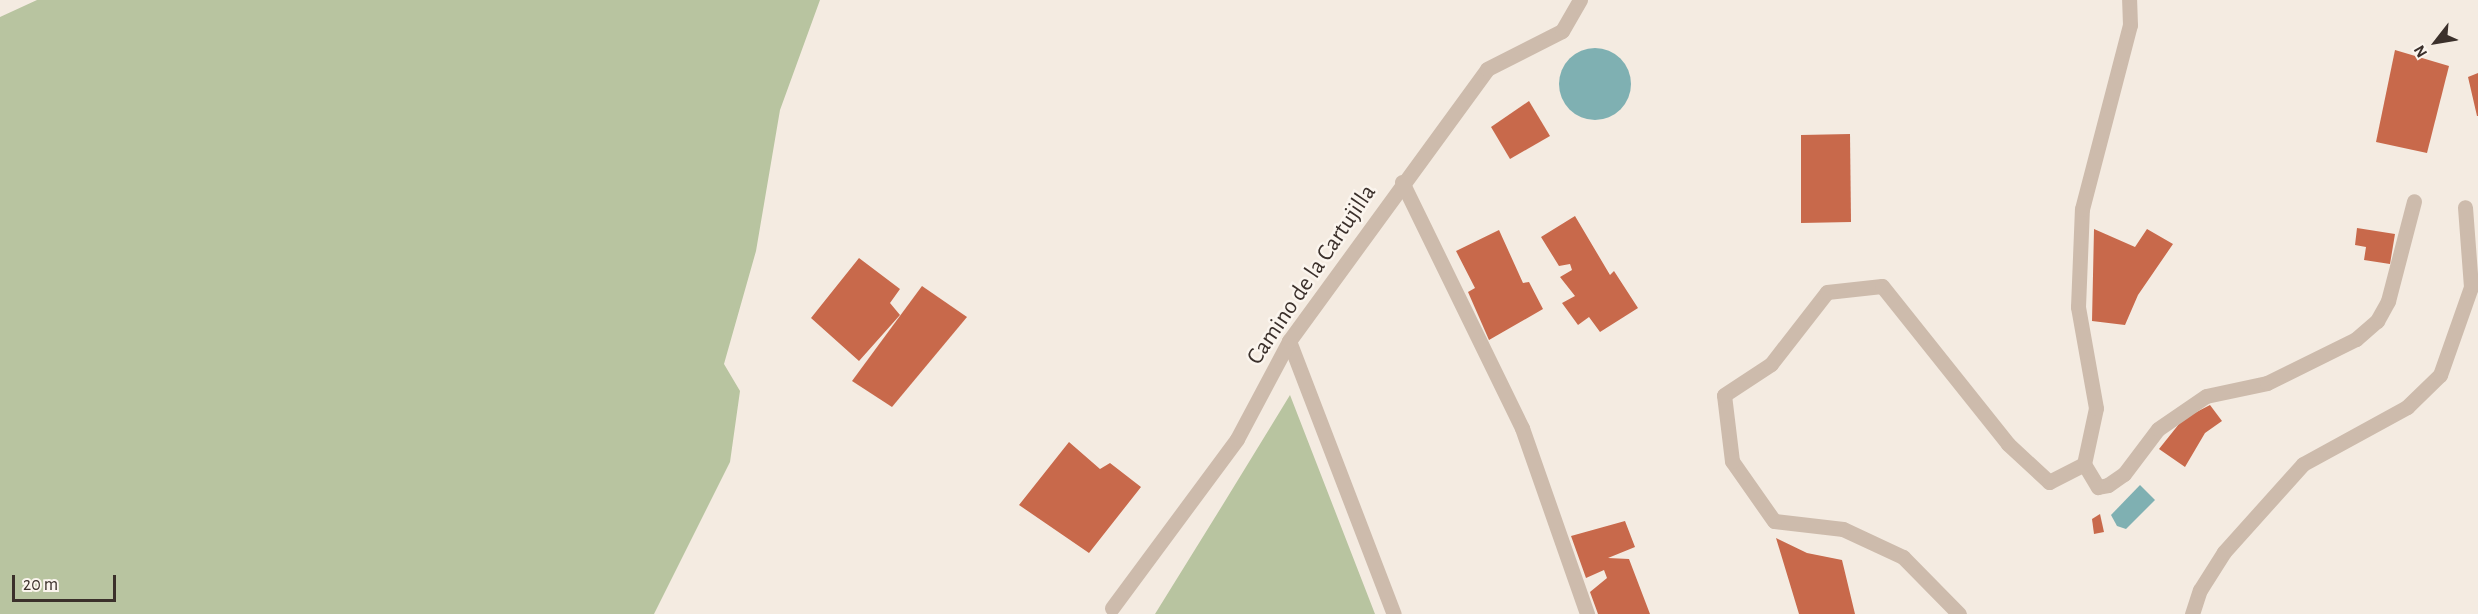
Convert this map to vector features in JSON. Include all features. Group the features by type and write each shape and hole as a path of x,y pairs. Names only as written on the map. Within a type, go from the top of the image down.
{"street":[{"name":"Camino de la Cartujilla","path":"1110,611 1238,438 1289,341 1402,182 1487,69 1562,31 1580,0"},
{"path":"2130,0 2130,26 2082,209 2078,307 2096,408 2084,464 2098,487 2124,474 2158,429 2206,396 2267,383 2356,339 2378,321 2388,301 2414,201"},
{"path":"1402,182 1522,428 1587,614"},
{"path":"2192,614 2200,590 2224,552 2303,464 2407,407 2439,375 2471,287 2465,207"},
{"path":"1959,614 1903,556 1843,529 1774,521 1732,461 1724,394 1771,364 1827,292 1882,286 2008,444 2049,482 2084,464"},
{"path":"1289,341 1394,614"}],"green space":[{"path":"37,0 820,0 780,110 756,251 724,364 740,391 730,462 654,614 0,614 0,17"},
{"path":"1290,395 1375,614 1155,614 1222,506"}],"water":[{"path":"1602,48 1621,58 1629,70 1631,84 1629,98 1621,110 1609,118 1588,120 1569,110 1561,98 1559,77 1569,58 1581,50"},
{"path":"2140,485 2155,500 2126,529 2117,526 2111,515"}],"building":[{"path":"2395,50 2449,66 2427,153 2376,142"},
{"path":"2478,73 2478,116 2477,116 2468,77"},
{"path":"1529,101 1550,136 1510,159 1491,127"},
{"path":"1850,134 1851,222 1801,223 1801,135"},
{"path":"1575,216 1610,275 1614,271 1638,308 1600,332 1589,317 1578,325 1562,303 1575,296 1560,277 1572,270 1570,264 1559,266 1541,237"},
{"path":"2357,228 2395,234 2390,264 2364,260 2366,247 2355,245"},
{"path":"2094,229 2135,247 2147,229 2173,244 2138,295 2125,325 2092,321"},
{"path":"1499,230 1523,283 1529,282 1543,309 1489,340 1468,292 1475,288 1456,251"},
{"path":"859,258 900,289 890,303 900,315 859,361 811,318"},
{"path":"922,286 967,317 892,407 852,381"},
{"path":"2210,405 2222,421 2205,433 2185,467 2159,449 2183,419"},
{"path":"1069,442 1100,469 1110,463 1141,487 1089,553 1019,505"},
{"path":"2100,514 2104,532 2094,534 2092,519"},
{"path":"1625,521 1635,547 1608,558 1629,559 1650,614 1598,614 1590,592 1607,578 1604,570 1586,578 1571,536"},
{"path":"1776,538 1807,553 1842,560 1855,614 1799,614"}]}
